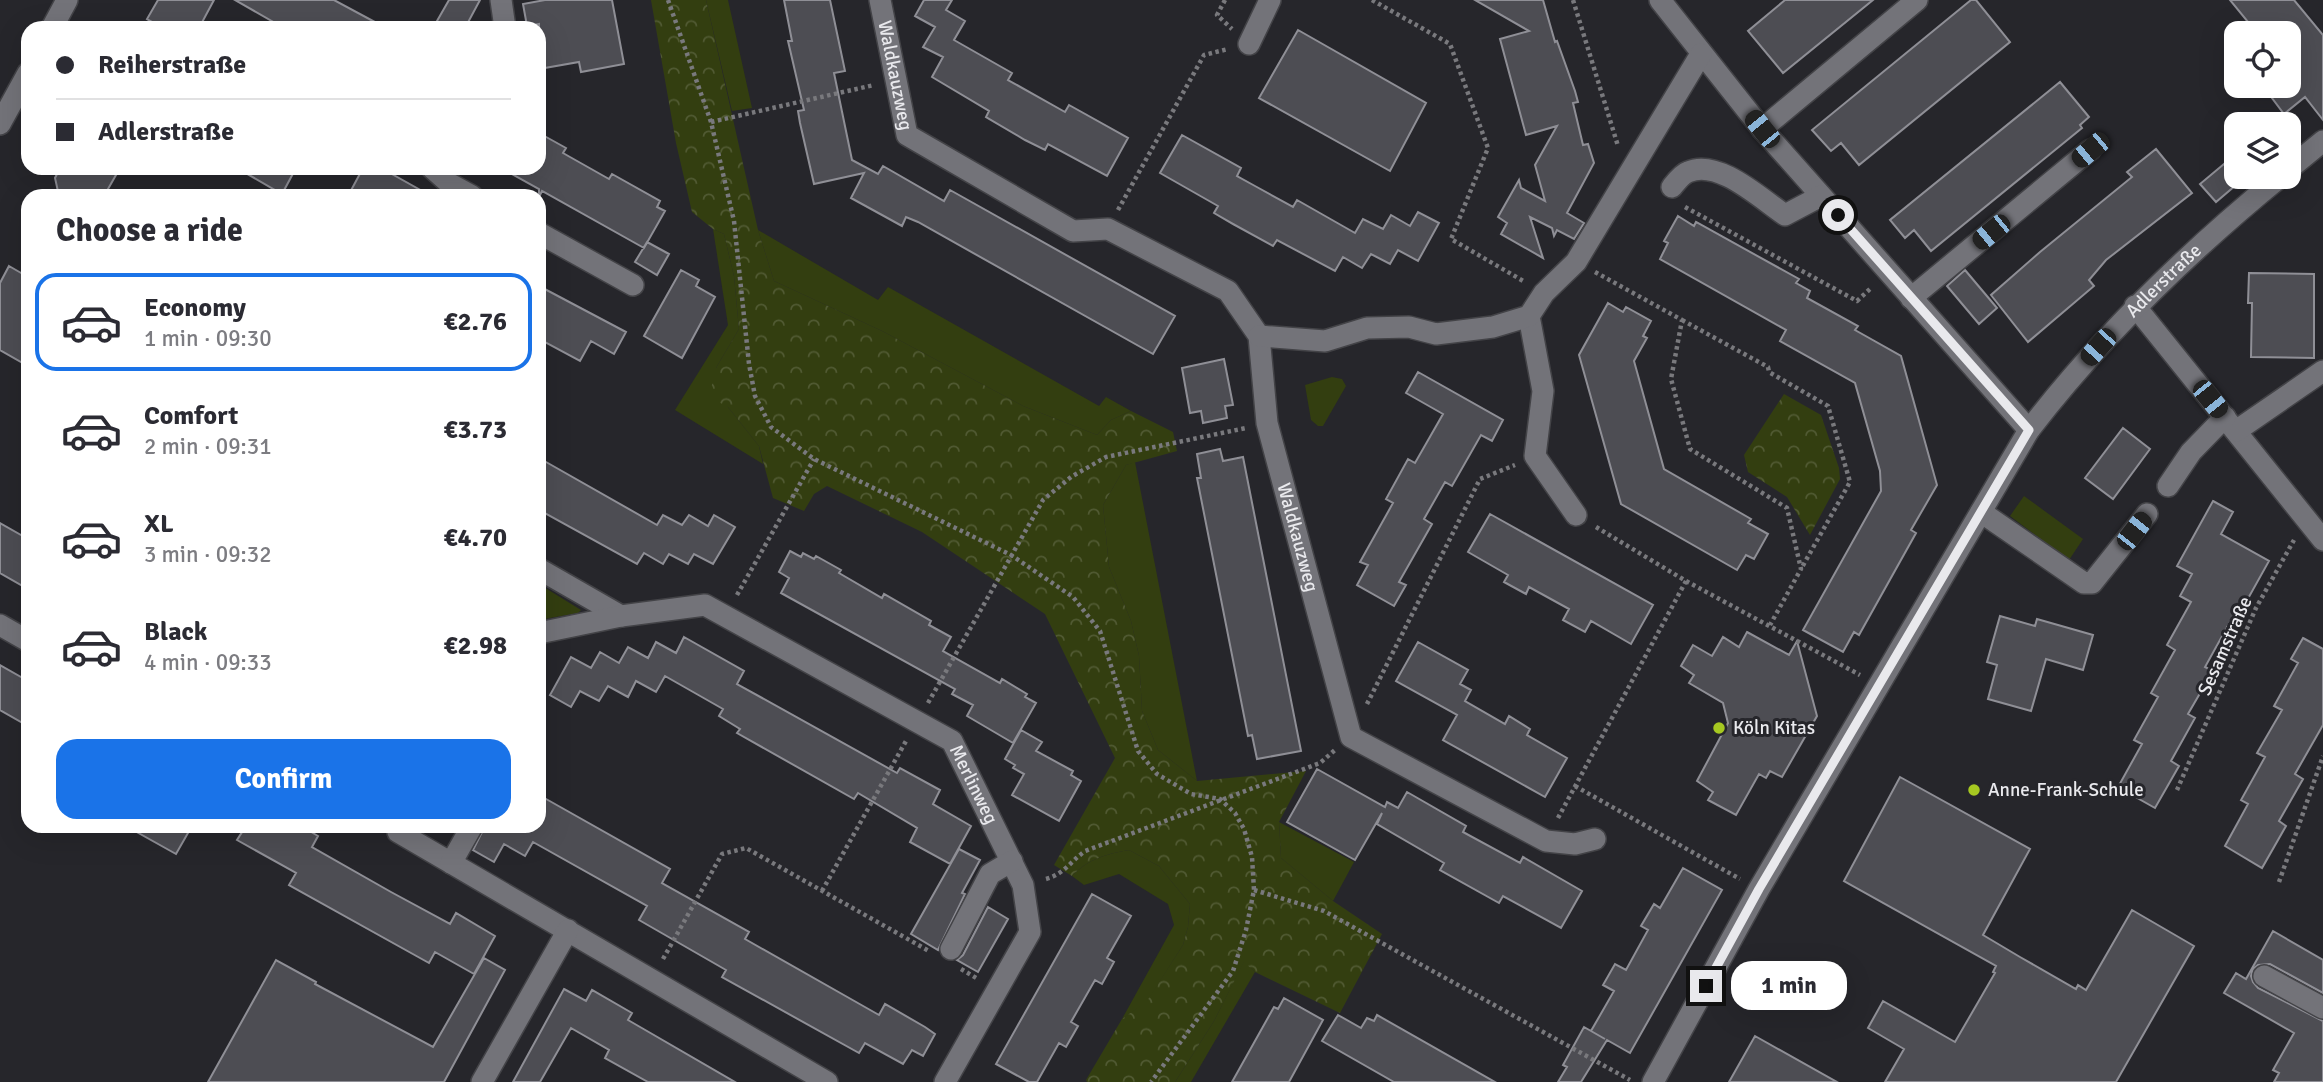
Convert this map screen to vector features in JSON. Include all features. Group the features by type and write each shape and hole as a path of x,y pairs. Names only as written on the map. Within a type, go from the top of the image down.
{"street":[{"path":"56,21 68,0"},
{"path":"501,0 504,21"},
{"name":"Waldkauzweg","path":"880,0 907,135 1073,231 1108,229 1228,291 1259,336 1268,423 1351,737"},
{"path":"1249,44 1270,0"},
{"path":"1762,129 1917,0"},
{"path":"1665,2 1701,54 1762,129 2029,430"},
{"path":"1259,336 1325,341 1367,328 1409,327 1436,334 1493,327 1529,316 1544,293 1576,262 1701,54"},
{"path":"3,114 21,84"},
{"path":"2301,159 2323,141"},
{"path":"1911,298 2090,150"},
{"path":"1672,187 1687,172 1708,169 1724,173 1784,215 1821,196"},
{"name":"Adlerstraße","path":"1653,1082 1759,889 2029,430 2062,387 2135,306 2265,189"},
{"path":"546,237 633,285"},
{"path":"2135,306 2323,540"},
{"path":"1529,316 1543,391 1535,456 1576,515"},
{"path":"2168,486 2191,452 2230,424 2323,371"},
{"path":"1981,512 2084,583 2092,583 2147,514"},
{"path":"546,573 621,616"},
{"name":"Merlinweg","path":"546,632 621,616 705,605 952,741 1023,884 1030,932 945,1082"},
{"path":"0,625 21,636"},
{"path":"1351,737 1546,841 1575,844 1595,839"},
{"path":"400,833 827,1082"},
{"path":"451,863 468,833"},
{"path":"947,956 990,874 1012,861"},
{"path":"482,1082 568,930"},
{"path":"2264,975 2323,1008"}],"path":[{"path":"668,0 711,122 734,221 749,364 755,396 771,426 814,459 1011,555 1073,597 1100,631 1138,751 1157,774 1191,794 1220,799 1235,813 1244,829 1252,857 1254,890 1246,930 1233,971 1153,1081"},
{"path":"1372,0 1450,44 1488,148 1451,239 1544,293"},
{"path":"1108,229 1204,55 1249,44"},
{"path":"711,122 896,80"},
{"path":"1576,262 1768,367 1769,372 1828,406 1850,482 1770,625"},
{"path":"1682,320 1671,379 1690,449 1787,508 1801,569"},
{"path":"822,891 1043,500 1071,477 1106,457 1268,423"},
{"path":"1023,884 1060,875 1085,851 1320,763 1351,737 1480,479 1535,456"},
{"path":"725,615 814,459"},
{"path":"1576,515 1686,581 1879,686"},
{"name":"Sesamstraße","path":"2176,790 2256,608 2306,518"},
{"path":"1546,841 1686,581"},
{"path":"2279,881 2323,756"},
{"path":"1576,786 1759,889"},
{"path":"652,980 722,854 746,848 947,956 997,989"},
{"path":"1254,890 1324,911 1634,1082"}],"green space":[{"path":"651,0 706,0 758,230 774,281 882,331 1023,406 1097,435 1111,420 1131,411 1173,432 1177,451 1126,465 1103,505 1109,567 1131,621 1139,656 1142,711 1158,750 1197,781 1306,771 1279,822 1281,858 1333,901 1382,934 1340,1013 1255,972 1244,962 1214,1021 1175,1082 1087,1082 1122,1019 1147,1001 1183,945 1190,904 1159,866 1129,850 1098,858 1084,865 1072,876 1054,865 1115,758 1045,614 922,532 827,486 814,494 804,511 773,498 759,446 728,407 709,397 716,368 739,329 734,276 724,234 713,229 692,212 676,143"},
{"path":"706,0 728,0 752,108 732,111"},
{"path":"713,229 724,234 734,276 739,329 716,368 728,407 759,446 763,464 675,410 728,325"},
{"path":"758,230 878,300 888,287 1099,406 1106,397 1131,411 1111,420 1097,435 1023,406 882,331 774,281"},
{"path":"1332,377 1342,379 1346,386 1323,426 1318,426 1311,420 1305,385"},
{"path":"1784,394 1821,415 1839,468 1840,479 1810,535 1787,497 1748,472 1744,455"},
{"path":"1135,462 1197,781 1158,750 1142,711 1139,656 1131,621 1109,567 1103,505 1126,465"},
{"path":"2024,496 2083,539 2069,560 2010,516"},
{"path":"546,589 581,610 578,613 546,619"},
{"path":"1279,822 1354,862 1333,901 1281,858"},
{"path":"1129,850 1159,866 1190,904 1183,945 1147,1002 1122,1019 1174,925 1168,904 1119,874 1084,885 1072,876 1084,865 1098,858"},
{"path":"1244,961 1255,972 1191,1082 1175,1082 1214,1021"}],"building":[{"path":"158,0 214,0 203,21 147,19"},
{"path":"235,0 334,0 373,21 272,21"},
{"path":"449,0 480,0 469,21 437,21"},
{"path":"545,0 612,0 624,64 581,72 579,62 546,68 546,21 526,21 523,4"},
{"path":"784,0 830,0 845,71 834,73 852,160 878,174 883,166 944,201 950,190 1175,316 1153,354 918,222 906,217 902,226 851,198 864,173 814,184 798,111 804,110 788,41 792,41"},
{"path":"924,0 952,0 946,10 965,21 954,40 1012,73 1008,80 1065,112 1069,105 1128,138 1107,176 1048,144 1045,150 1025,140 986,117 989,111 932,77 943,57 923,47 935,27 915,16"},
{"path":"1475,0 1543,0 1555,42 1557,41 1578,102 1573,103 1583,145 1588,144 1594,163 1567,213 1584,223 1574,239 1557,230 1554,236 1552,228 1530,217 1543,258 1501,234 1507,223 1498,217 1519,180 1521,188 1545,201 1535,165 1557,126 1526,135 1500,39 1529,31"},
{"path":"1785,0 1873,0 1783,73 1748,31"},
{"path":"1971,0 1976,0 2010,42 1859,165 1841,143 1831,151 1812,130"},
{"path":"2230,0 2294,0 2323,35 2323,120 2305,97 2286,112 2282,112 2272,98 2301,98 2301,21 2247,21"},
{"path":"1298,30 1426,103 1390,171 1259,98"},
{"path":"2060,82 2089,117 2080,125 2082,128 1931,251 1914,230 1905,238 1890,220"},
{"path":"1182,135 1241,168 1237,176 1293,207 1297,200 1355,233 1363,219 1383,229 1391,215 1410,226 1418,212 1439,223 1418,261 1398,250 1390,264 1371,254 1362,268 1343,257 1335,271 1277,240 1273,246 1233,224 1214,213 1218,206 1160,173"},
{"path":"546,137 566,148 563,153 609,179 612,174 660,201 657,207 665,211 644,248 546,193 546,189 539,189 514,175 546,175"},
{"path":"2156,149 2192,193 2106,260 2089,280 2094,286 2028,342 1991,295 2132,177 2127,172"},
{"path":"2224,164 2224,189 2231,189 2216,202 2200,184"},
{"path":"56,175 116,175 108,189 57,189"},
{"path":"249,175 292,175 285,189 273,189"},
{"path":"359,175 394,175 418,189 352,189"},
{"path":"1678,216 1694,226 1696,222 1799,279 1796,283 1810,291 1807,298 1858,326 1855,330 1901,356 1937,485 1911,530 1916,533 1859,635 1854,632 1843,652 1803,630 1881,491 1880,471 1855,383 1780,341 1786,330 1660,259 1668,243 1664,241"},
{"path":"647,242 669,254 657,275 635,262"},
{"path":"9,266 21,273 21,362 0,350 0,283"},
{"path":"681,270 699,280 696,286 715,297 682,358 644,336"},
{"path":"1965,270 1997,308 1979,324 1947,286"},
{"path":"2249,273 2314,274 2314,358 2251,357 2252,303 2248,303"},
{"path":"546,290 626,332 614,354 591,341 580,361 546,343"},
{"path":"1608,303 1623,312 1626,307 1651,321 1643,336 1647,338 1634,361 1664,469 1751,519 1748,523 1768,534 1754,559 1746,555 1737,570 1621,504 1579,355"},
{"path":"1224,359 1233,405 1225,406 1227,418 1203,423 1201,411 1190,413 1182,368"},
{"path":"1418,372 1503,420 1492,441 1481,435 1452,486 1445,482 1424,519 1432,524 1399,582 1406,585 1394,606 1357,585 1368,565 1360,562 1393,503 1386,499 1408,459 1415,463 1443,414 1406,393"},
{"path":"2123,428 2150,449 2113,499 2085,478"},
{"path":"1220,449 1223,461 1243,457 1301,751 1257,759 1252,735 1248,736 1197,478 1201,478 1197,454"},
{"path":"546,462 657,525 663,515 682,525 689,515 708,526 714,515 735,527 713,564 694,554 688,564 669,554 663,564 644,553 637,564 546,514"},
{"path":"2213,501 2233,512 2221,534 2269,561 2245,604 2241,602 2205,667 2213,671 2188,714 2195,718 2171,761 2179,766 2155,808 2118,787 2142,744 2134,740 2158,697 2151,693 2175,650 2167,645 2191,602 2180,596 2192,574 2177,566"},
{"path":"1490,514 1653,605 1631,644 1591,621 1585,632 1563,620 1569,609 1529,587 1526,594 1504,582 1508,575 1468,552"},
{"path":"0,523 21,535 21,585 0,573"},
{"path":"790,551 801,557 803,553 814,559 816,556 882,598 884,594 931,621 929,625 951,637 943,651 1000,683 1002,679 1027,694 1025,697 1036,703 1013,743 967,716 973,705 952,694 955,689 781,593 789,578 779,572"},
{"path":"2000,616 2035,626 2037,619 2093,635 2083,670 2046,659 2031,711 1988,699 1997,665 1987,662"},
{"path":"1747,632 1789,655 1797,641 1817,716 1782,777 1770,771 1766,778 1759,774 1736,815 1708,800 1713,792 1697,781 1728,723 1723,703 1689,683 1694,675 1681,666 1693,645 1712,656 1723,637 1739,647"},
{"path":"684,637 744,671 737,684 897,773 900,768 940,790 933,804 971,826 950,864 910,842 917,828 858,793 854,799 737,733 740,729 719,716 723,709 665,676 656,692 636,681 628,697 608,686 599,701 580,691 571,707 550,695 571,657 591,668 600,652 619,663 628,647 648,658 656,642 676,653"},
{"path":"2303,638 2323,649 2323,725 2295,774 2303,779 2279,821 2286,826 2262,868 2225,846 2248,804 2241,800 2265,757 2257,753 2282,710 2274,706 2298,663 2291,659"},
{"path":"1418,642 1468,670 1460,684 1471,690 1465,701 1505,724 1509,716 1530,729 1527,735 1567,758 1545,797 1443,740 1457,715 1396,681"},
{"path":"0,665 21,677 21,722 0,710"},
{"path":"1021,730 1042,742 1036,751 1073,771 1071,775 1081,781 1059,821 1012,795 1024,774 1013,768 1015,765 1005,759"},
{"path":"1317,769 1385,807 1387,802 1398,808 1407,792 1466,826 1463,832 1520,863 1523,857 1582,891 1561,928 1503,896 1499,903 1440,870 1444,863 1377,824 1382,813 1355,860 1287,822"},
{"path":"1900,777 2030,849 1983,935 2020,957 2076,989 2078,985 2086,990 2132,910 2194,946 2116,1082 1885,1082 1904,1049 1868,1028 1883,1001 1955,1042 1995,973 1993,972 1996,966 1844,881"},
{"path":"546,799 670,869 662,883 749,932 745,939 879,1015 885,1004 935,1034 923,1056 912,1050 903,1064 865,1043 859,1053 722,977 726,970 639,920 647,906 533,842 525,856 504,844 494,862 473,850 482,833 546,833"},
{"path":"138,833 188,833 176,854"},
{"path":"242,833 313,833 318,836 312,847 391,892 450,924 456,913 495,936 474,974 435,952 429,963 289,885 296,873 237,840"},
{"path":"959,849 980,860 962,893 965,894 938,950 911,934"},
{"path":"1683,868 1722,890 1630,1053 1607,1040 1581,1082 1558,1082 1567,1067 1563,1065 1584,1027 1591,1031 1614,991 1603,985 1615,964 1626,970 1648,930 1641,926 1654,904 1660,908"},
{"path":"1092,894 1131,916 1107,958 1114,962 1102,984 1095,980 1071,1022 1078,1026 1066,1047 1059,1043 1037,1082 1029,1082 996,1064"},
{"path":"988,907 1008,919 978,972 957,960 963,955"},
{"path":"2273,931 2323,960 2323,993 2270,964 2258,965 2251,976 2258,988 2323,1021 2323,1082 2274,1082 2279,1073 2273,1070 2294,1033 2224,993 2236,973 2246,979"},
{"path":"484,958 505,970 444,1082 208,1082 276,960 433,1047"},
{"path":"564,989 586,1001 592,990 632,1013 628,1020 735,1082 648,1082 605,1058 609,1050 571,1028 540,1082 513,1082"},
{"path":"1284,998 1323,1020 1289,1082 1232,1082 1274,1007 1278,1009"},
{"path":"1338,1015 1361,1028 1367,1018 1374,1021 1377,1015 1495,1082 1394,1082 1322,1041"},
{"path":"1755,1036 1837,1082 1729,1082"}],"place":[{"name":"Köln Kitas","path":"1719,728"},
{"name":"Anne-Frank-Schule","path":"1974,790"}],"route":[{"path":"1706,986 1759,889 2029,430 1838,215"}]}
